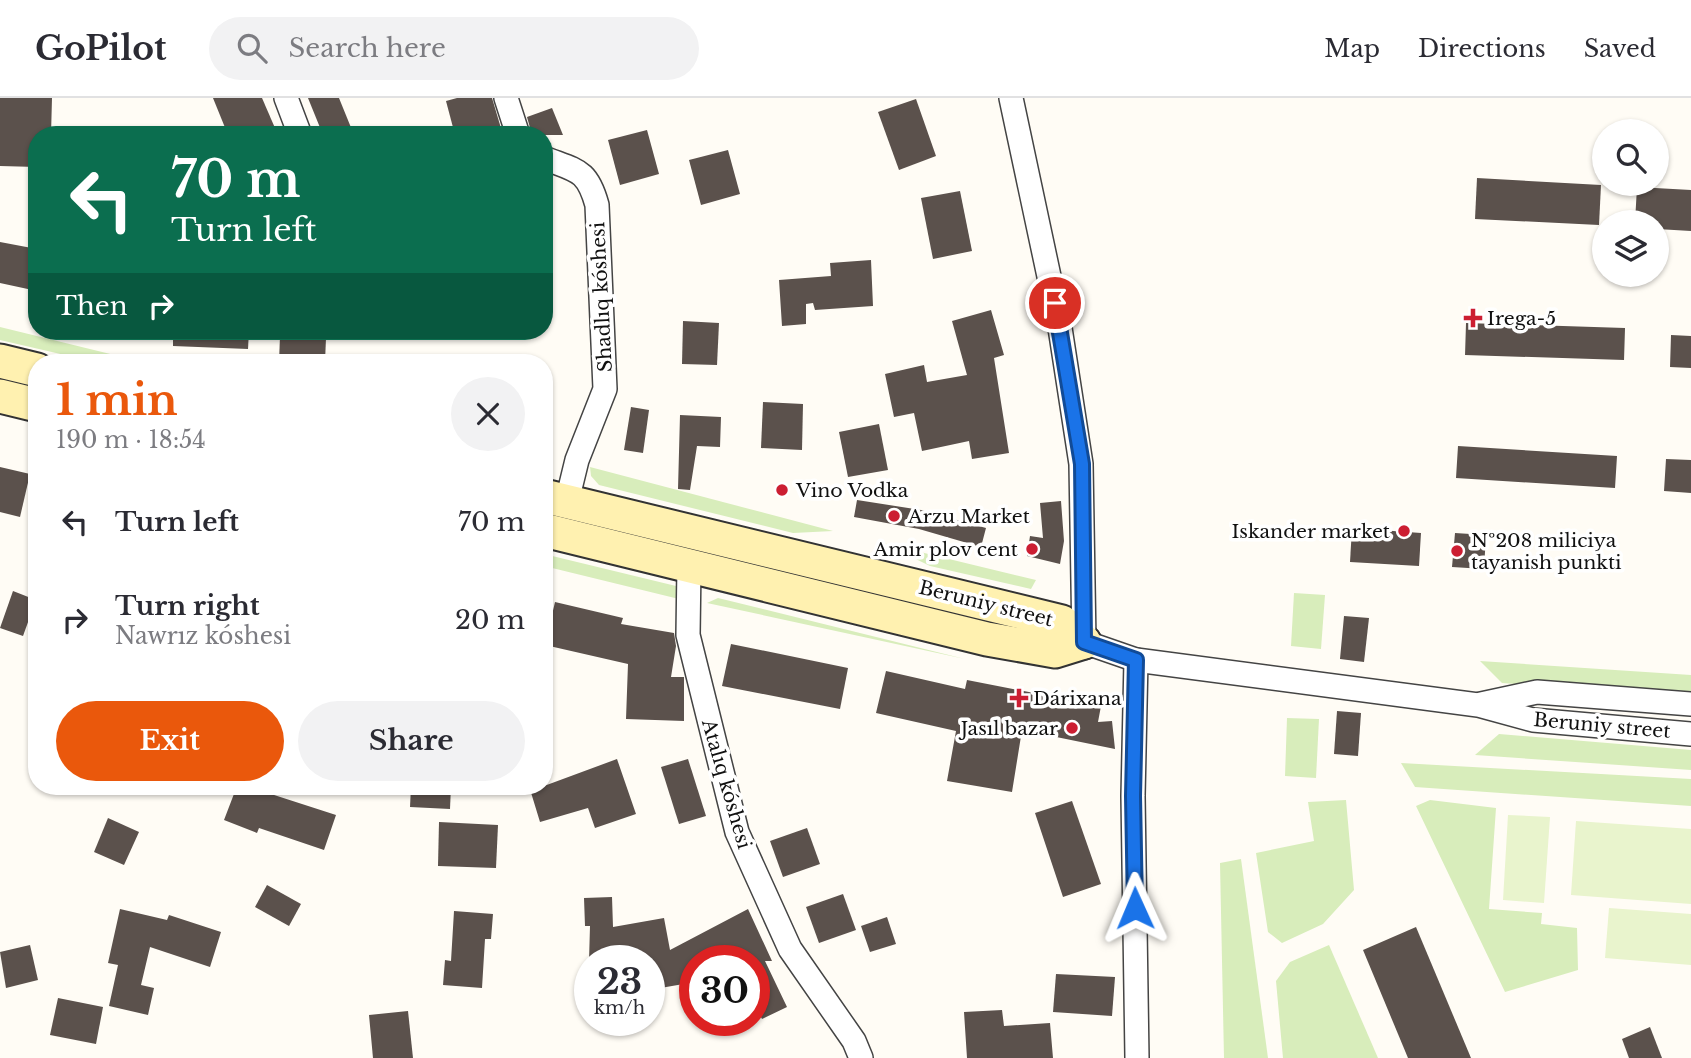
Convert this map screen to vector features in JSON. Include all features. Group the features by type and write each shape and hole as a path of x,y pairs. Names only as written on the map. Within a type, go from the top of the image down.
{"street":[{"path":"286,98 297,126"},
{"path":"506,98 515,126"},
{"path":"1011,98 1060,328 1082,464 1084,642 1136,660 1478,705"},
{"name":"Shadlıq kóshesi","path":"553,161 574,169 590,181 597,205 605,388 577,460 555,499"},
{"path":"0,361 28,368"},
{"path":"0,396 28,403"},
{"name":"Beruniy street","path":"555,499 1062,622 1084,642"},
{"name":"Beruniy street","path":"553,532 987,639 1055,651 1084,642"},
{"name":"Atalıq kóshesi","path":"689,565 688,635 737,832 790,950 854,1041 861,1058"},
{"path":"1136,660 1133,796 1137,1058"},
{"name":"Beruniy street","path":"1478,705 1537,692 1691,704"},
{"name":"Beruniy street","path":"1478,705 1533,720 1691,734"}],"green space":[{"path":"0,327 28,334 28,340 53,340 110,354 60,354 0,340"},
{"path":"590,467 833,531 793,533 599,485 591,476"},
{"path":"883,543 1036,580 1031,589 930,566"},
{"path":"553,556 676,586 679,599 553,568"},
{"path":"1294,593 1325,595 1321,649 1291,646"},
{"path":"718,598 965,659 707,603"},
{"path":"1480,661 1691,675 1691,697 1502,683"},
{"path":"1287,718 1319,719 1316,778 1285,776"},
{"path":"1499,734 1691,750 1691,770 1475,755"},
{"path":"1401,763 1691,779 1691,806 1415,787"},
{"path":"1346,800 1354,890 1323,924 1282,943 1268,932 1256,853 1314,841 1308,802"},
{"path":"1430,800 1496,808 1489,909 1542,913 1541,924 1577,928 1578,970 1505,992 1416,806"},
{"path":"1508,815 1550,817 1544,903 1503,900"},
{"path":"1576,821 1691,829 1691,904 1571,895"},
{"path":"1241,859 1268,1058 1224,1058 1220,863"},
{"path":"1609,908 1691,914 1691,965 1605,958"},
{"path":"1329,945 1378,1058 1283,1058 1276,981 1290,962"}],"building":[{"path":"0,98 52,98 51,126 28,126 28,167 0,166"},
{"path":"213,98 262,98 274,126 224,126"},
{"path":"308,98 339,98 350,126 319,126"},
{"path":"457,98 492,98 500,126 453,126 446,101"},
{"path":"916,99 936,156 899,170 878,112"},
{"path":"552,108 563,135 553,135 553,126 530,126 527,117"},
{"path":"647,130 659,174 620,185 608,140"},
{"path":"728,150 740,194 701,205 689,160"},
{"path":"1477,178 1592,184 1592,196 1600,196 1600,210 1592,210 1592,225 1475,219"},
{"path":"1669,189 1691,190 1691,231 1669,230 1669,210 1636,210 1636,196 1669,196"},
{"path":"960,191 972,251 933,259 921,198"},
{"path":"0,242 28,247 28,289 0,283"},
{"path":"871,260 873,306 815,310 813,303 806,304 806,324 782,326 779,280 831,276 830,263"},
{"path":"991,310 1004,355 994,358 1009,453 972,459 969,441 922,451 914,413 894,417 885,374 924,365 927,382 967,375 952,321"},
{"path":"683,321 719,323 717,365 682,364"},
{"path":"1466,323 1625,328 1624,360 1465,355"},
{"path":"1671,335 1691,336 1691,368 1670,367"},
{"path":"173,340 248,340 248,349 173,346"},
{"path":"280,340 326,340 325,354 279,354"},
{"path":"763,402 803,404 802,450 761,448"},
{"path":"631,407 649,410 643,453 624,450"},
{"path":"680,415 721,417 720,447 697,446 690,490 678,489"},
{"path":"879,424 888,470 848,477 839,432"},
{"path":"1458,446 1617,456 1615,488 1456,478"},
{"path":"1666,459 1691,460 1691,493 1664,491"},
{"path":"0,467 28,474 20,517 0,512"},
{"path":"857,500 921,510 986,528 981,547 919,529 854,517"},
{"path":"1061,501 1064,541 1060,564 1027,556 1030,536 1043,538 1040,503"},
{"path":"1352,528 1421,533 1419,566 1350,562"},
{"path":"1455,533 1486,535 1484,569 1452,567"},
{"path":"13,591 28,597 28,622 23,636 0,628"},
{"path":"555,602 623,618 621,624 674,633 676,646 671,677 684,677 684,721 626,719 628,664 553,647"},
{"path":"1344,616 1369,618 1364,662 1340,659"},
{"path":"731,644 848,668 840,709 722,686"},
{"path":"886,671 965,689 967,680 1101,706 1098,722 1112,721 1115,749 1022,730 1012,792 947,781 956,731 876,713"},
{"path":"1337,711 1361,713 1358,756 1334,754"},
{"path":"617,759 636,814 595,828 588,808 540,822 532,795 553,795 553,783"},
{"path":"688,759 706,816 679,824 661,767"},
{"path":"234,795 274,795 336,815 324,850 259,828 257,833 224,820"},
{"path":"411,795 451,795 450,809 410,807"},
{"path":"1072,801 1101,884 1063,897 1035,813"},
{"path":"108,818 139,832 124,865 94,852"},
{"path":"439,822 498,825 496,868 438,866"},
{"path":"807,828 820,864 783,877 770,841"},
{"path":"267,885 301,904 289,926 255,907"},
{"path":"843,894 856,930 819,943 806,907"},
{"path":"612,897 613,927 664,918 670,950 679,945 679,985 665,987 665,945 589,945 590,926 585,926 584,898"},
{"path":"120,909 167,920 169,915 221,932 210,967 150,947 141,985 154,988 148,1015 109,1006 118,965 108,963"},
{"path":"748,909 765,945 680,945"},
{"path":"454,911 493,914 491,939 485,939 482,988 443,985 445,960 451,961"},
{"path":"887,917 896,944 870,952 861,926"},
{"path":"1416,927 1471,1058 1408,1058 1363,950"},
{"path":"30,945 38,980 6,988 0,952"},
{"path":"770,971 787,1007 770,1015"},
{"path":"1056,974 1115,977 1112,1016 1053,1012"},
{"path":"58,998 103,1007 96,1044 50,1035"},
{"path":"1002,1010 1004,1026 1050,1023 1053,1058 967,1058 964,1012"},
{"path":"408,1011 413,1058 373,1058 369,1015"},
{"path":"1650,1027 1662,1058 1629,1058 1622,1039"}],"place":[{"name":"Irega-5","path":"1473,318"},
{"name":"Vino Vodka","path":"782,490"},
{"name":"Arzu Market","path":"894,516"},
{"name":"Iskander market","path":"1404,531"},
{"name":"Amir plov cent","path":"1032,549"},
{"name":"№208 miliciya tayanish punkti","path":"1457,551"},
{"name":"Dárixana","path":"1019,698"},
{"name":"Jasıl bazar","path":"1072,728"}],"route":[{"path":"1055,303 1082,464 1084,642 1136,660 1133,796 1135,908"}]}
